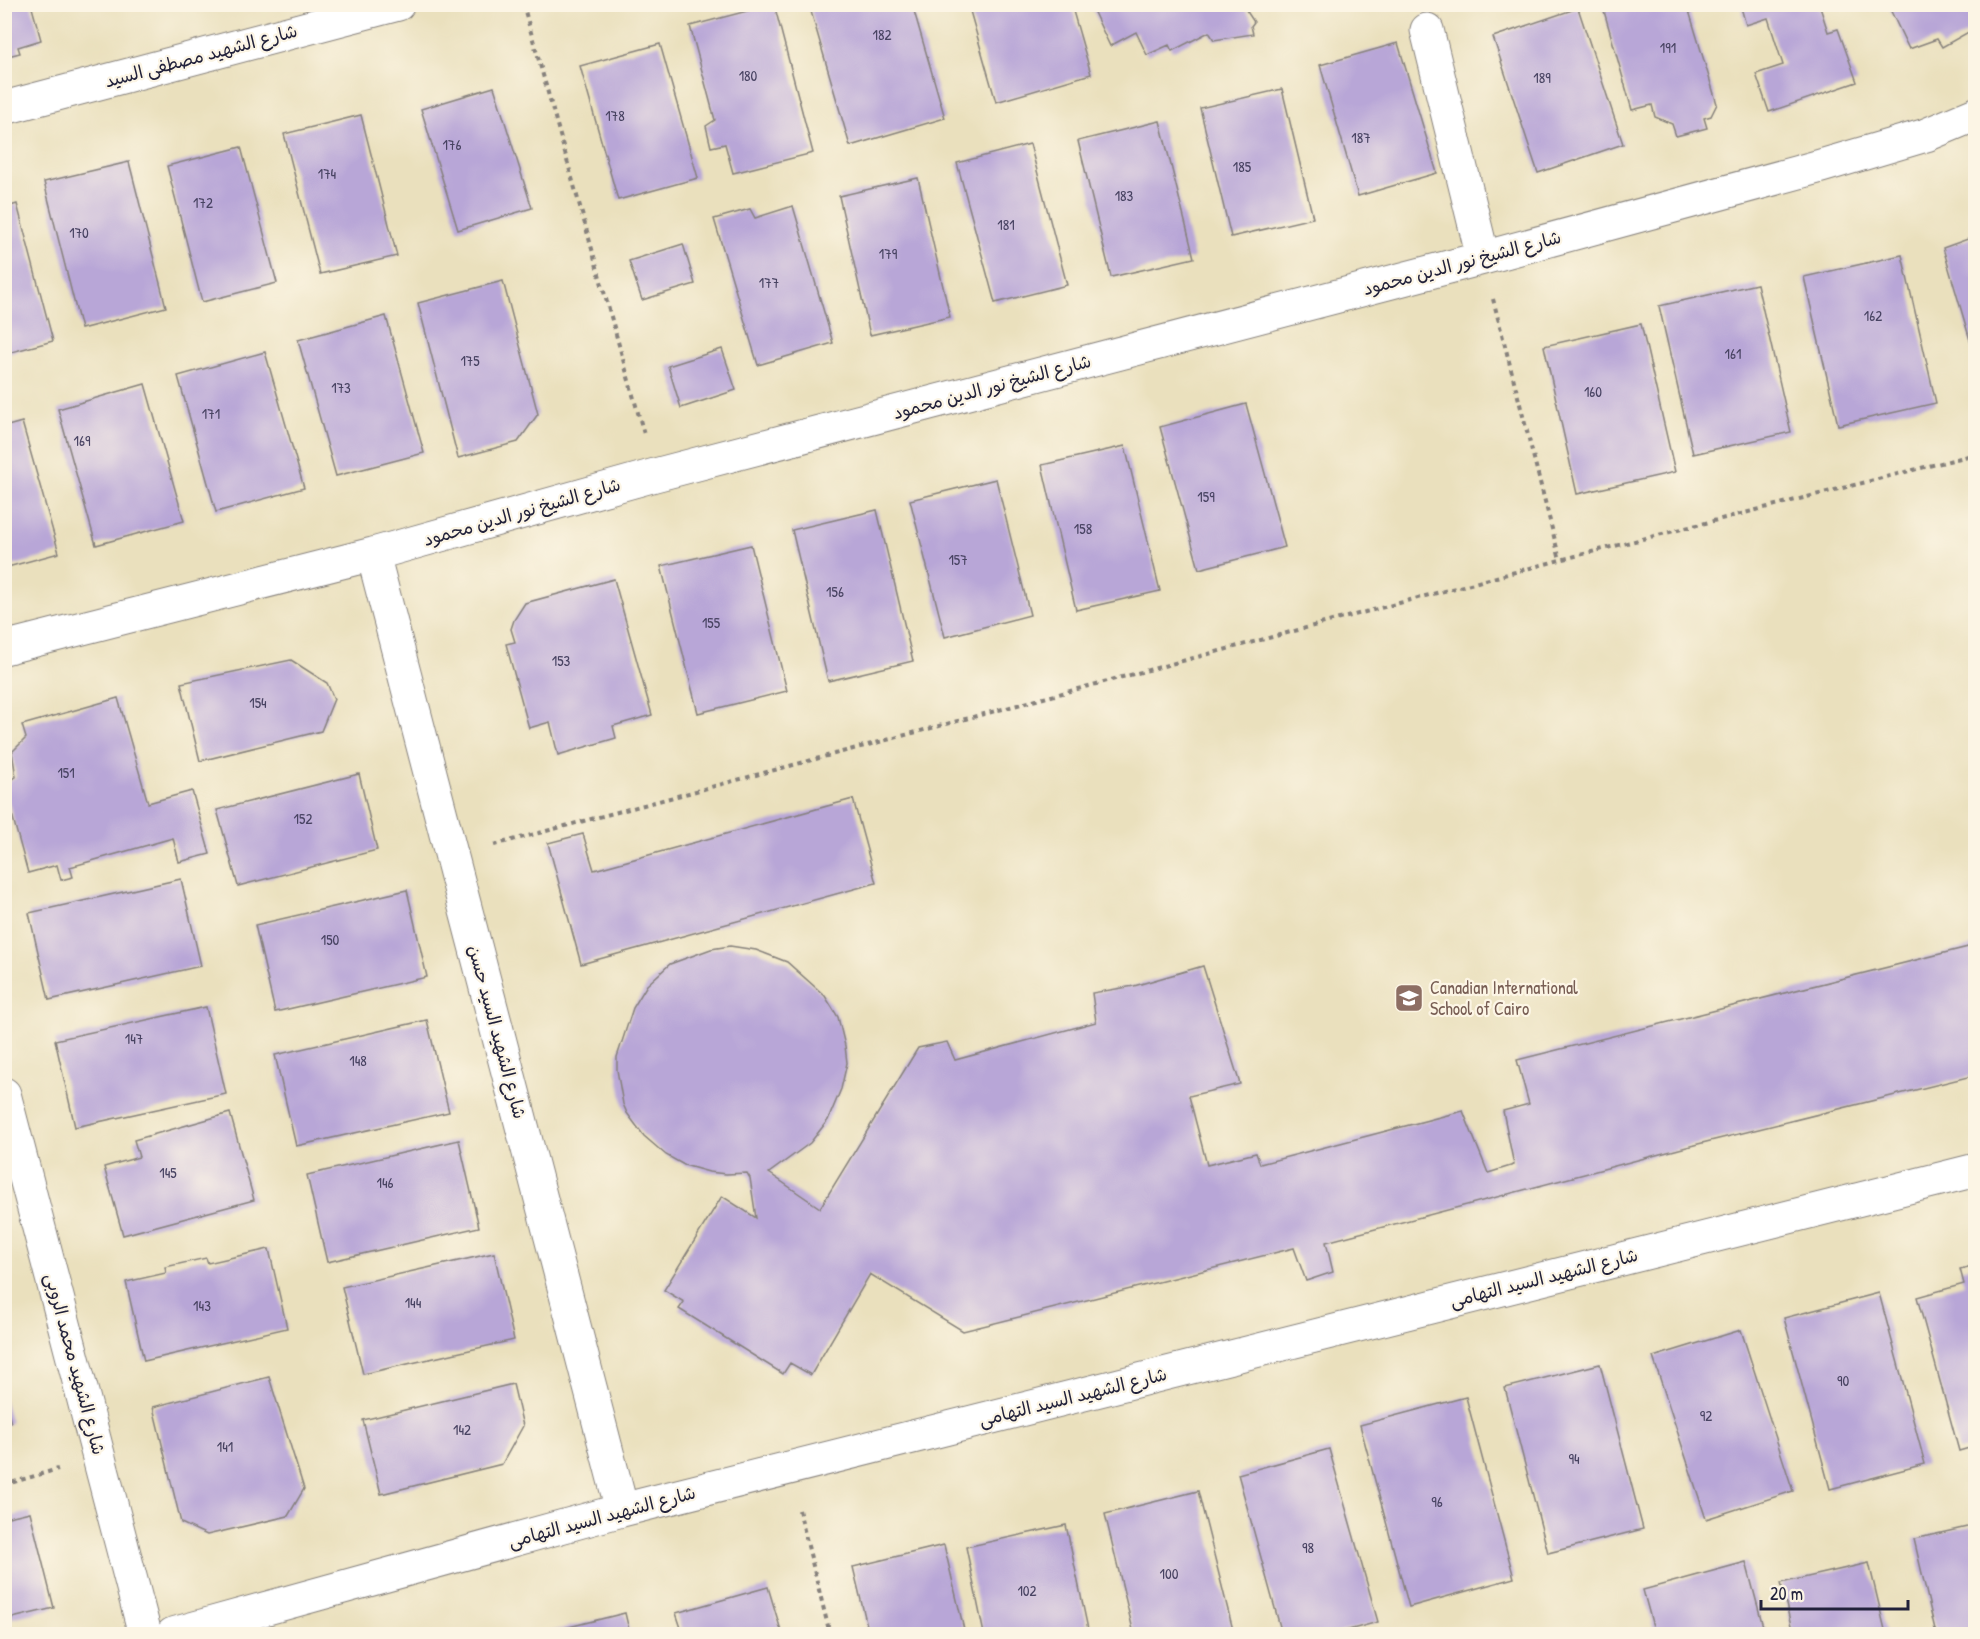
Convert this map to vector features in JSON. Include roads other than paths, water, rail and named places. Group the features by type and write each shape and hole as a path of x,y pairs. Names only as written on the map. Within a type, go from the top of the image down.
{"street":[{"name":"شارع الشهيد مصطفى السيد","path":"4,108 398,4"},
{"path":"1427,30 1483,258"},
{"name":"شارع الشيخ نور الدين محمود","path":"4,648 373,554 655,475 1483,258 1821,166 1926,135 1976,114"},
{"name":"شارع الشهيد السيد حسن","path":"373,554 622,1510"},
{"name":"شارع الشهيد محمد الروبى","path":"4,1094 145,1635"},
{"name":"شارع الشهيد السيد التهامى","path":"173,1635 622,1510 1976,1170"}],"place":[{"name":"Canadian International School of Cairo","path":"1409,998"}]}
